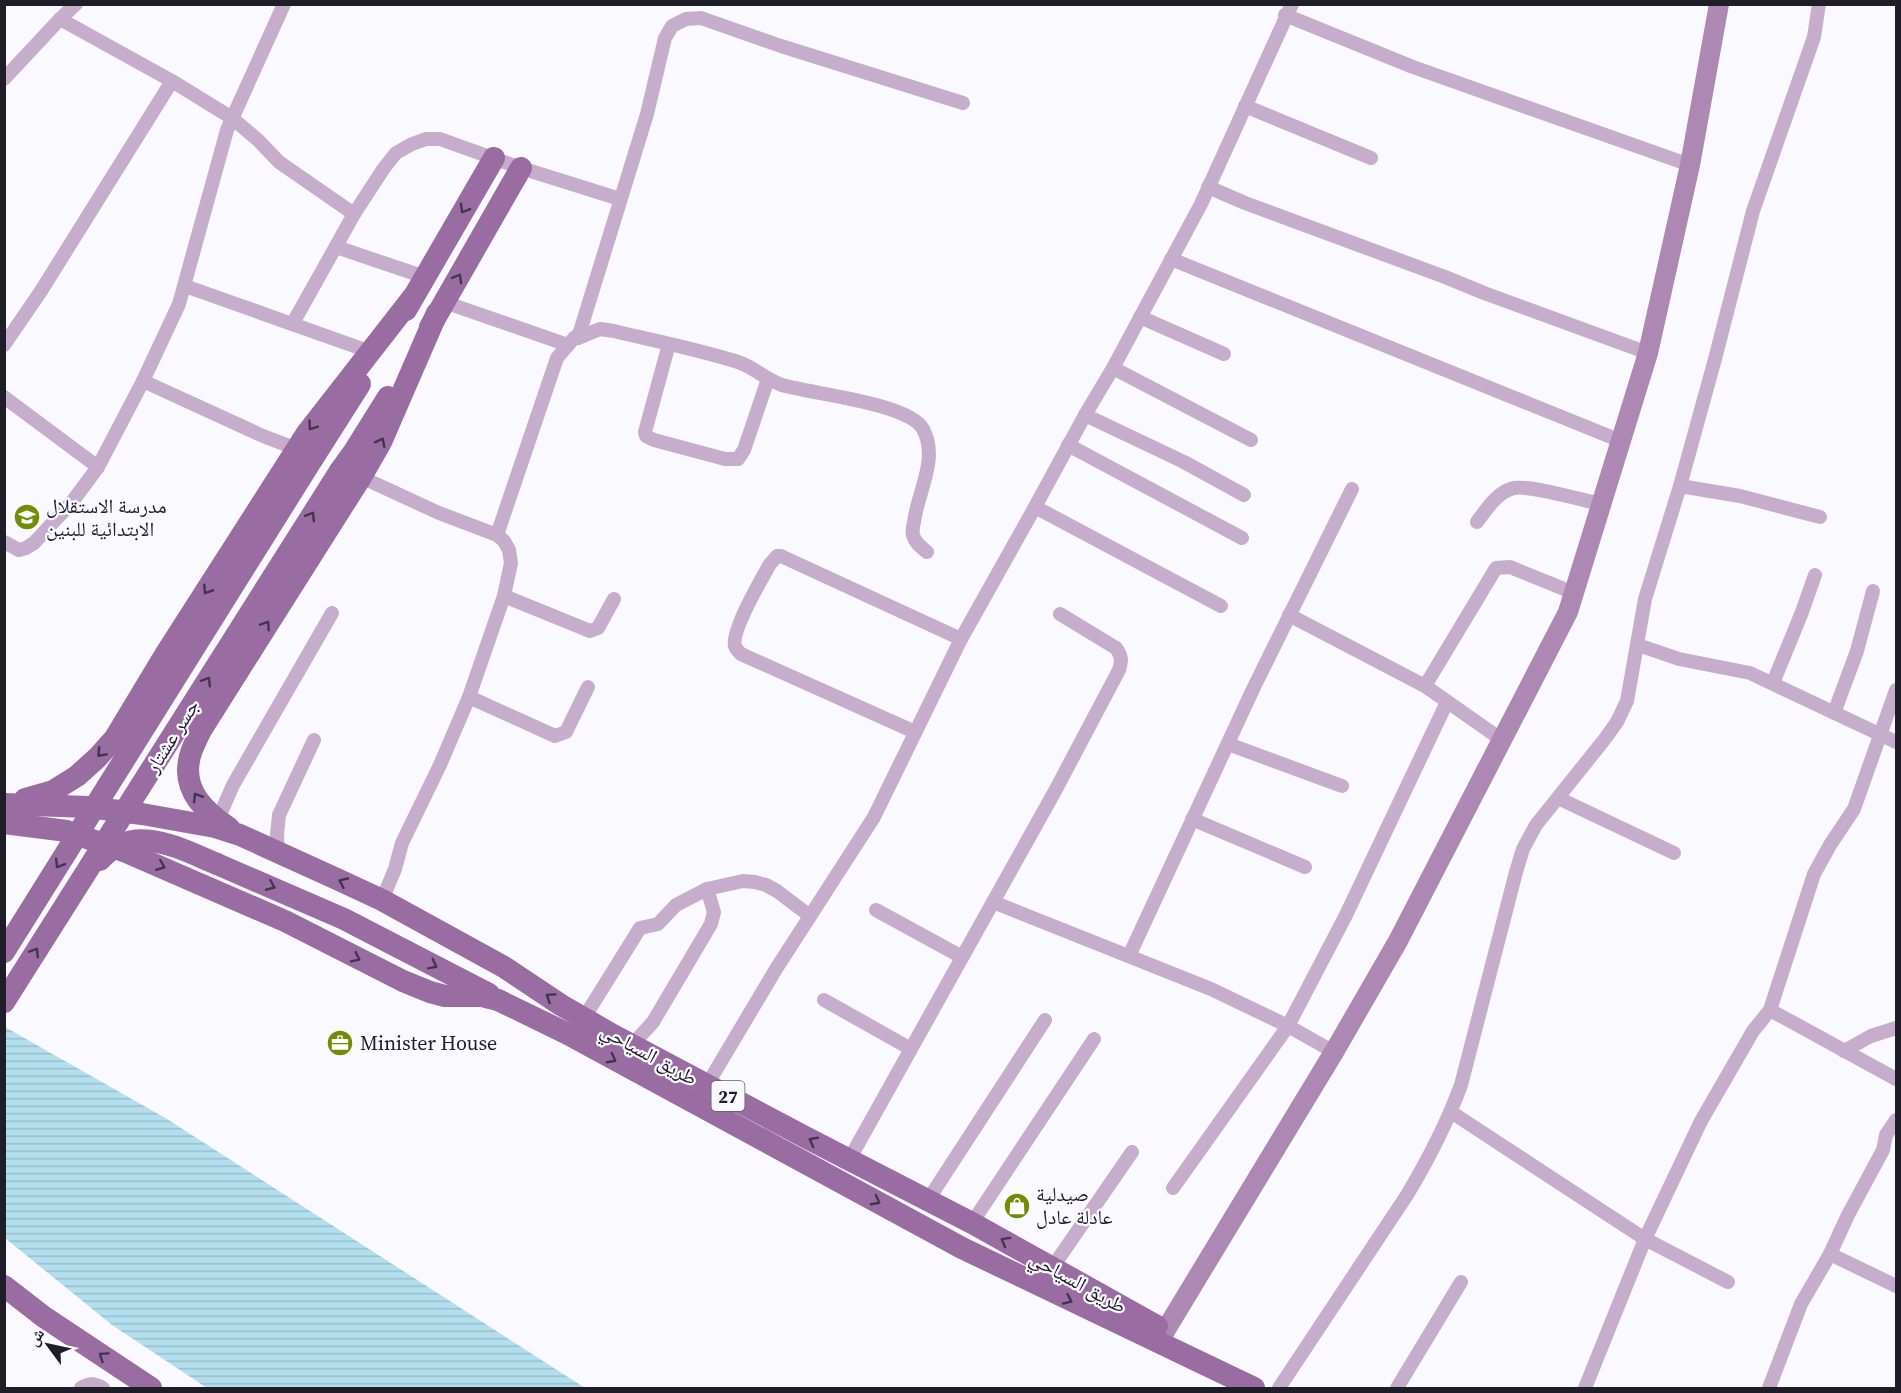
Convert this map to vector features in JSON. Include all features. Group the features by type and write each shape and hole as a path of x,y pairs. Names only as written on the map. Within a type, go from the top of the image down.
{"main road":[{"path":"4,803 28,799 52,790 77,776 115,738 165,656 305,453 398,325 494,158"},
{"path":"216,824 197,800 189,783 189,761 201,730 350,474 367,432 521,168"},
{"path":"305,453 330,402 413,297"},
{"name":"جسر عشتار","path":"4,952 305,453"},
{"name":"جسر عشتار","path":"4,1002 350,474"},
{"name":"طريق السياحي","path":"4,803 88,807 216,824 382,900 504,967 584,1018 632,1045 972,1223 1165,1331 1245,1383"},
{"name":"طريق السياحي","path":"4,823 67,831 126,852 285,921 403,981 430,992 446,996 482,996 512,1005 963,1248 1245,1383"},
{"path":"78,886 108,851 120,844 137,840 152,840 217,864 344,919 512,1005"},
{"path":"4,1286 44,1317 152,1389"}],"street":[{"path":"4,80 76,4"},
{"path":"4,542 19,550 26,548 34,543 72,502 98,467 143,381 179,304 227,130 284,4"},
{"path":"1165,1331 1334,1052 1422,898 1568,612 1648,353 1690,165 1719,4"},
{"path":"1279,1389 1425,1164 1451,1112 1461,1085 1523,849 1536,825 1617,722 1627,701 1645,599 1680,486 1753,211 1814,38 1819,4"},
{"path":"707,1085 776,969 874,817 961,639 1113,368 1208,187 1288,10 1413,68 1690,165"},
{"path":"573,341 647,114 665,38 672,26 686,19 701,18 781,46 963,103"},
{"path":"60,19 172,81 232,118 260,141 279,162 354,214"},
{"path":"4,345 41,291 172,81"},
{"path":"1245,106 1371,158"},
{"path":"293,323 354,214 384,168 396,153 411,144 426,139 441,140 620,199"},
{"path":"1208,187 1484,294 1648,353"},
{"path":"336,247 425,277"},
{"path":"1171,259 1621,441"},
{"path":"185,286 371,352"},
{"path":"440,308 573,341"},
{"path":"1140,317 1224,354"},
{"path":"497,535 557,358 573,341 600,329 740,363 768,379 791,387 891,408 922,426 928,441 929,461 912,534 917,544 927,552"},
{"path":"669,344 645,432 646,436 654,440 725,459 738,459 744,450 768,379"},
{"path":"1113,368 1251,440"},
{"path":"143,381 305,453"},
{"path":"4,397 98,467"},
{"path":"1085,415 1184,462 1244,495"},
{"path":"1068,446 1242,538"},
{"path":"350,474 439,513 497,535 509,550 511,563 504,596 469,697 440,765 402,843 395,869 382,900"},
{"path":"1680,486 1740,496 1820,517"},
{"path":"1477,522 1495,499 1513,488 1530,489 1601,504"},
{"path":"1129,956 1289,615 1352,489"},
{"path":"1035,507 1221,606"},
{"path":"915,732 741,654 735,648 735,637 739,624 770,564 777,556 782,556 961,639"},
{"path":"1425,686 1496,568 1510,567 1574,593"},
{"path":"1773,683 1815,575"},
{"path":"1834,713 1857,651 1873,591"},
{"path":"504,596 590,631 598,628 614,599"},
{"path":"216,824 233,785 332,613"},
{"path":"849,1160 1119,670 1122,661 1120,653 1110,642 1060,614"},
{"path":"1289,615 1425,686 1502,740"},
{"path":"1638,645 1679,659 1750,673 1896,742"},
{"path":"469,697 555,736 566,732 588,687"},
{"path":"1585,1389 1645,1239 1701,1121 1753,1031 1770,1010 1814,874 1854,809 1896,690"},
{"path":"1173,1188 1288,1026 1347,915 1447,702"},
{"path":"278,852 279,815 314,740"},
{"path":"1228,744 1342,786"},
{"path":"1558,798 1674,853"},
{"path":"1192,819 1305,867"},
{"path":"584,1018 640,928 658,924 676,905 707,889 728,883 755,882 777,891 810,916"},
{"path":"632,1045 653,1022 711,924 714,912 707,889"},
{"path":"993,902 1210,989 1288,1026 1334,1052"},
{"path":"876,910 962,957"},
{"path":"824,1000 911,1049"},
{"path":"1770,1010 1896,1079"},
{"path":"928,1200 1045,1020"},
{"path":"1844,1051 1871,1036 1896,1028"},
{"path":"972,1223 1094,1039"},
{"path":"1451,1112 1645,1239 1728,1282"},
{"path":"1769,1389 1801,1304 1830,1254 1848,1215 1890,1153 1886,1135 1896,1120"},
{"path":"1052,1268 1132,1152"},
{"path":"1830,1254 1896,1286"},
{"path":"1397,1389 1461,1282"},
{"path":"84,1386 96,1384 103,1389"}],"water":[{"path":"5,1027 167,1119 585,1388 207,1388 112,1325 5,1238"}],"place":[{"name":"مدرسة الاستقلال الابتدائية للبنين","path":"27,517"},
{"name":"Minister House","path":"340,1043"},
{"name":"صيدلية عادلة عادل","path":"1017,1206"}]}
